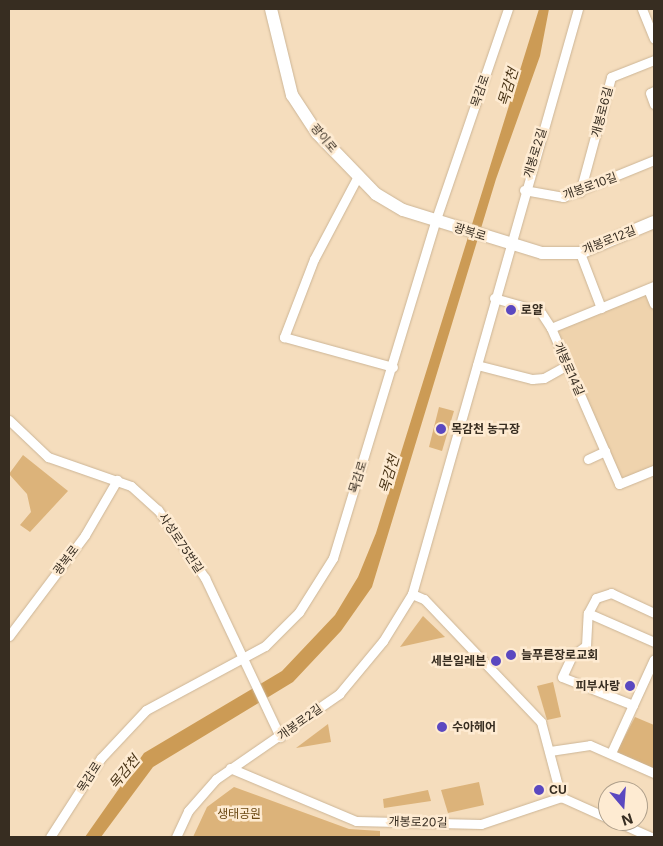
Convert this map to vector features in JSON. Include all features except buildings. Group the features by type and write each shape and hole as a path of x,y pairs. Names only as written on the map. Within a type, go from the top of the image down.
{"street":[{"name":"광이로","path":"271,9 292,95 317,133 376,194 439,223"},
{"name":"목감로","path":"50,837 101,758 146,710 245,663 299,612 333,558 508,9"},
{"name":"개봉로2길","path":"177,834 205,790 230,768 280,737 339,694 383,640 412,594 477,365 507,244 578,9"},
{"path":"642,9 654,39"},
{"name":"개봉로6길","path":"580,192 611,77 654,60"},
{"path":"654,91 650,93 654,104"},
{"name":"개봉로10길","path":"524,190 550,198 580,192 654,160"},
{"path":"358,176 314,259 284,337 393,366"},
{"name":"개봉로12길","path":"507,244 542,253 580,253 654,222"},
{"name":"광복로","path":"439,223 507,244"},
{"path":"580,253 601,308"},
{"path":"651,288 654,304"},
{"name":"개봉로14길","path":"651,288 551,328 619,484 654,470"},
{"path":"494,298 540,311 551,328"},
{"path":"477,365 532,379 544,378 567,365"},
{"name":"사성로75번길","path":"9,420 48,457 117,480 158,510 205,578 280,737"},
{"path":"588,459 605,451"},
{"name":"광복로","path":"9,636 85,535 117,480"},
{"path":"633,706 562,677 572,656 586,646 588,613 596,598 611,593 654,612"},
{"path":"412,594 424,599 542,722 561,797 598,814"},
{"path":"588,613 654,642"},
{"path":"611,753 654,659"},
{"path":"550,751 590,745 654,773"},
{"name":"개봉로20길","path":"230,768 356,821 481,824 561,797"},
{"path":"638,831 651,837"}],"shaded area":[{"name":"목감천","path":"539,9 549,9 540,56 496,179 372,587 341,631 293,682 153,767 101,837 85,837 144,753 282,671 335,615 358,577 376,533"},
{"path":"648,289 654,304 654,470 619,484 551,328"}],"green space":[{"name":"목감천 농구장","path":"439,407 454,411 442,451 429,447"},
{"path":"23,455 68,491 30,532 20,525 31,512 27,494 9,474"},
{"path":"423,616 445,637 400,647"},
{"path":"553,682 561,717 547,720 537,686"},
{"path":"635,717 654,725 654,773 615,755"},
{"path":"328,724 331,742 296,748"},
{"path":"479,782 484,805 448,813 441,790"},
{"name":"생태공원","path":"234,787 349,829 380,831 380,837 193,837 207,807"},
{"path":"428,790 431,801 384,808 383,799"}],"place":[{"name":"로얄","path":"511,310"},
{"name":"목감천 농구장","path":"441,429"},
{"name":"늘푸른장로교회","path":"511,655"},
{"name":"세븐일레븐","path":"496,661"},
{"name":"피부사랑","path":"630,686"},
{"name":"수아헤어","path":"442,727"},
{"name":"CU","path":"539,790"}]}
